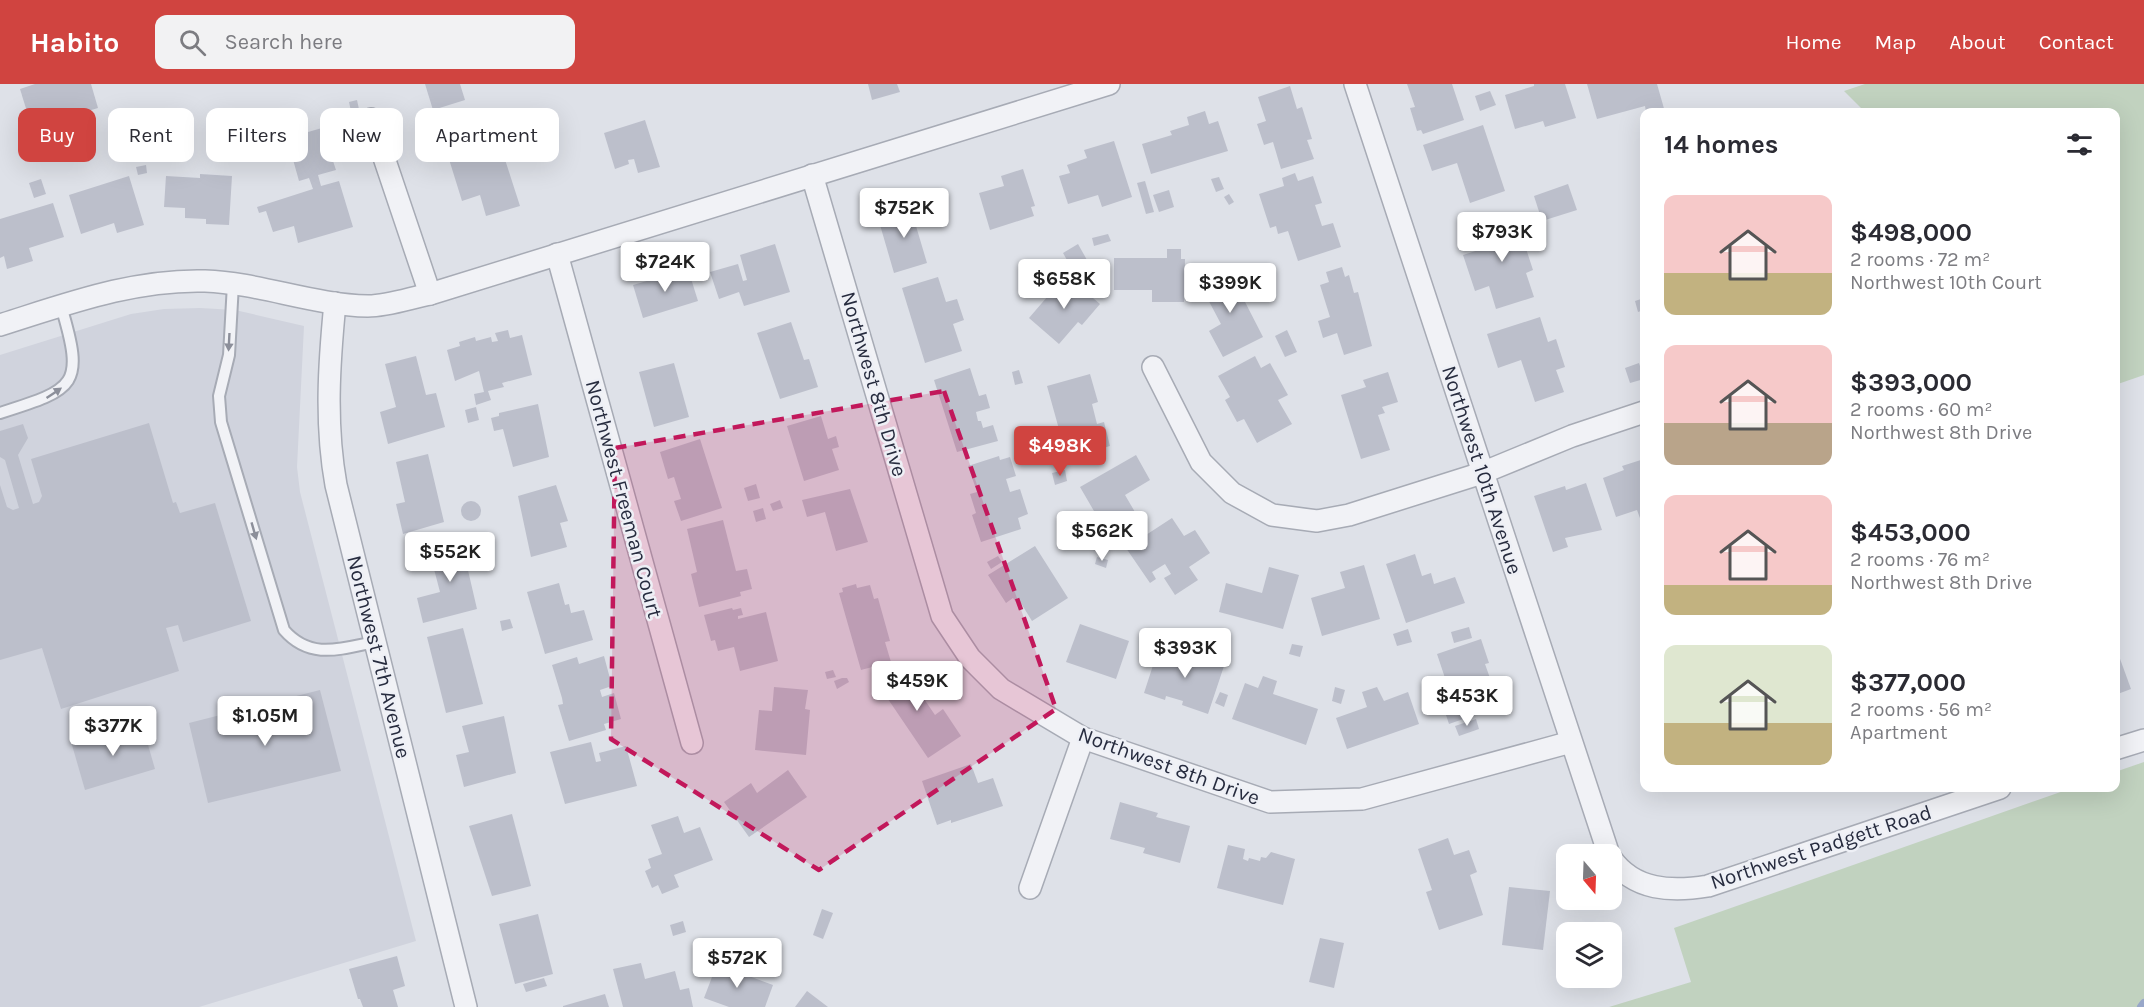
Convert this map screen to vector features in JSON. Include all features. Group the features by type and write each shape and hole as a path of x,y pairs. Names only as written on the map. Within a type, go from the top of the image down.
{"street":[{"path":"0,325 122,289 162,281 232,284 335,303 369,306 430,294 1109,84"},
{"name":"Northwest 10th Avenue","path":"1355,84 1606,844"},
{"path":"386,162 430,294"},
{"name":"Northwest 8th Drive","path":"812,175 942,616 970,658 1001,689 1083,738 1270,802 1362,799 1571,742"},
{"name":"Northwest Freeman Court","path":"557,254 692,743"},
{"name":"Northwest 7th Avenue","path":"335,303 328,404 331,458 466,1007"},
{"path":"1153,367 1201,462 1232,493 1272,515 1317,521 1349,515 1482,473 1572,436 1640,413"},
{"path":"1030,888 1083,738"},
{"path":"2120,747 2144,740"},
{"name":"Northwest Padgett Road","path":"1640,883 1669,890 1708,886 1988,792"},
{"name":"Northwest 10th Avenue","path":"1622,870 1640,883"}],"lane":[{"path":"232,284 229,355 219,396 221,422 284,630 292,639 315,650 329,651 375,642"},
{"path":"0,413 50,397 65,385 74,367 72,342 61,306"}],"highlighted area":[{"path":"944,391 1056,709 819,870 611,739 615,448"}],"shaded area":[{"path":"164,309 235,310 304,326 297,467 300,492 416,941 199,1007 0,1007 0,355 131,314"}],"green space":[{"path":"1865,84 2144,84 2144,375 2120,383 2120,108 1861,108 1844,91"},
{"path":"2144,762 2144,1007 1609,1007 1691,982 1674,928 2061,792 2120,792 2120,770"}],"building":[{"path":"35,84 91,84 98,108 26,108 20,89"},
{"path":"425,84 460,84 465,100 432,108"},
{"path":"868,84 897,84 900,92 872,100"},
{"path":"1407,84 1452,84 1464,120 1423,134 1421,130 1417,131 1410,108 1415,107"},
{"path":"1534,84 1565,84 1576,118 1545,127 1543,121 1515,129 1505,95 1534,86"},
{"path":"1587,84 1657,84 1664,108 1645,108 1645,106 1597,119"},
{"path":"1290,86 1297,109 1302,107 1312,139 1307,140 1314,159 1281,169 1273,142 1264,145 1257,124 1266,121 1258,97"},
{"path":"1490,91 1496,105 1480,111 1475,96"},
{"path":"357,100 359,108 350,108 349,102"},
{"path":"1205,111 1209,124 1218,121 1228,151 1151,174 1142,144 1172,135 1170,131 1189,125 1187,117"},
{"path":"645,120 660,167 638,173 634,159 628,160 629,164 615,169 604,133"},
{"path":"1483,125 1505,191 1470,203 1457,163 1432,171 1423,145"},
{"path":"320,129 320,162 333,162 336,170 318,175 321,186 339,181 353,227 298,243 294,226 273,232 266,211 259,213 257,207 313,189 309,178 299,181 294,162 308,162 308,132"},
{"path":"1114,141 1132,197 1102,207 1098,195 1068,204 1059,176 1070,173 1067,165 1087,158 1084,150"},
{"path":"450,162 506,162 520,206 486,216 480,195 462,201"},
{"path":"146,165 147,173 138,175 136,167"},
{"path":"1023,169 1035,206 1031,207 1034,216 990,230 979,193 1004,186 1001,176"},
{"path":"1295,173 1298,181 1313,176 1322,203 1315,205 1322,226 1333,223 1341,247 1298,261 1288,231 1278,234 1276,226 1270,228 1259,194 1284,186 1282,178"},
{"path":"200,174 232,176 229,225 206,224 206,219 185,218 185,208 164,207 166,176 200,178"},
{"path":"129,176 144,225 117,233 114,223 81,234 69,195"},
{"path":"1219,177 1224,189 1216,192 1211,179"},
{"path":"41,179 46,194 34,198 29,183"},
{"path":"1145,181 1154,212 1146,214 1137,183"},
{"path":"1568,184 1577,210 1542,221 1534,196"},
{"path":"1169,190 1174,207 1159,212 1153,195"},
{"path":"1229,194 1234,202 1229,205 1224,197"},
{"path":"53,203 64,237 29,248 33,261 7,269 4,256 0,258 0,219"},
{"path":"919,206 924,223 916,226 927,263 894,273 878,218"},
{"path":"1514,212 1533,270 1526,273 1534,297 1496,309 1489,286 1475,291 1463,255 1488,247 1480,224"},
{"path":"1108,234 1111,241 1094,246 1092,238"},
{"path":"775,244 790,292 744,306 739,292 719,299 710,272 738,264 743,281 747,280 740,255"},
{"path":"1078,244 1087,260 1072,269 1063,253"},
{"path":"1167,249 1181,249 1181,259 1185,259 1184,302 1152,302 1152,290 1114,290 1114,258 1167,258"},
{"path":"1102,262 1105,269 1098,273 1095,265"},
{"path":"1225,263 1263,337 1223,357 1209,331 1221,324 1203,290 1216,283 1209,271"},
{"path":"1342,267 1345,277 1349,275 1354,293 1358,292 1372,346 1344,355 1337,333 1323,338 1318,321 1330,317 1320,285 1329,282 1326,272"},
{"path":"688,269 698,301 643,318 633,285"},
{"path":"1066,275 1100,304 1082,325 1078,322 1059,344 1029,318"},
{"path":"938,277 946,302 957,299 964,320 953,324 962,351 925,363 902,288"},
{"path":"1640,299 1640,311 1638,312 1635,301"},
{"path":"1540,317 1548,342 1556,339 1565,367 1556,370 1564,392 1535,402 1521,360 1498,368 1487,334"},
{"path":"791,322 804,360 809,359 818,387 780,399 757,333"},
{"path":"508,330 510,338 522,335 532,375 502,383 504,387 488,391 491,400 476,405 474,394 484,392 479,371 455,381 447,350 460,346 459,342 475,337 476,341 491,337 492,342 498,341 495,333"},
{"path":"1287,330 1297,352 1285,357 1275,336"},
{"path":"416,356 426,395 436,393 445,427 388,444 380,412 396,407 385,364"},
{"path":"1255,356 1261,368 1270,363 1288,395 1278,400 1292,424 1257,443 1244,419 1237,422 1225,400 1230,397 1218,376"},
{"path":"674,363 689,417 654,427 639,372"},
{"path":"1639,363 1640,380 1630,383 1625,368"},
{"path":"970,368 979,396 986,394 990,408 976,412 978,421 981,421 983,428 993,425 998,441 957,452 934,380"},
{"path":"1019,370 1023,383 1015,385 1012,372"},
{"path":"1388,372 1398,402 1382,407 1385,413 1378,415 1390,450 1361,459 1341,395 1366,387 1363,380"},
{"path":"1090,374 1098,402 1092,404 1097,424 1104,422 1110,446 1067,458 1047,386"},
{"path":"538,404 549,457 513,467 503,429 494,431 491,418 499,416 499,413"},
{"path":"476,407 479,420 468,423 465,410"},
{"path":"821,416 828,439 836,436 839,447 832,449 839,470 804,481 787,426"},
{"path":"149,423 173,503 176,502 180,513 215,503 251,621 183,642 178,625 166,628 179,671 61,709 42,648 0,660 0,485 7,507 13,510 19,508 5,460 0,457 0,431 23,424 28,438 18,455 33,504 39,502 42,496 31,459"},
{"path":"700,439 722,508 681,521 674,501 681,499 674,477 668,479 660,452"},
{"path":"428,454 444,522 403,534 396,504 405,502 396,462"},
{"path":"1136,455 1150,480 1125,495 1142,524 1112,542 1080,487"},
{"path":"999,456 1000,460 1010,457 1016,476 1006,479 1010,492 1020,489 1028,514 1018,518 1021,529 981,542 972,515 976,513 970,494 977,492 968,466"},
{"path":"1640,460 1640,518 1637,510 1616,517 1603,478 1624,470 1622,466"},
{"path":"1065,470 1067,481 1055,485 1052,473"},
{"path":"1586,483 1602,530 1565,538 1568,547 1553,552 1534,496 1565,486 1566,490"},
{"path":"756,484 760,498 748,501 744,488"},
{"path":"556,485 568,521 560,523 567,547 531,557 518,496"},
{"path":"850,489 868,542 836,551 825,512 807,517 802,500"},
{"path":"780,500 783,508 773,511 770,504"},
{"path":"471,501 478,504 481,511 478,518 471,521 464,518 461,511 464,504"},
{"path":"763,508 766,519 756,522 753,511"},
{"path":"1172,518 1184,536 1195,530 1210,553 1189,567 1198,580 1175,595 1164,578 1171,574 1165,564 1152,572 1156,579 1150,583 1126,548"},
{"path":"723,520 736,571 747,569 752,589 740,592 741,596 699,607 691,574 697,572 687,529"},
{"path":"461,542 461,544 471,542 477,563 467,566 477,609 423,623 417,598 440,592 429,550"},
{"path":"1035,546 1068,598 1032,621 1019,600 1016,602 1013,598 1006,603 988,575"},
{"path":"1415,554 1422,576 1431,573 1434,584 1455,577 1465,603 1406,623 1386,564"},
{"path":"998,556 1002,562 991,569 987,562"},
{"path":"1097,557 1108,560 1106,568 1095,564"},
{"path":"1364,565 1380,619 1322,636 1311,598 1345,588 1340,572"},
{"path":"1269,567 1299,575 1283,629 1219,612 1226,583 1262,593"},
{"path":"559,583 565,605 569,604 571,613 584,610 593,640 545,654 527,592"},
{"path":"856,584 857,588 870,585 874,599 878,598 890,641 885,642 891,662 861,670 839,593 843,592 842,588"},
{"path":"732,608 733,610 741,608 743,615 738,616 738,619 766,612 778,661 740,671 734,647 718,651 715,640 711,641 704,615"},
{"path":"510,619 513,628 502,631 500,621"},
{"path":"1080,624 1129,641 1116,679 1066,662"},
{"path":"1469,627 1472,638 1454,643 1451,632"},
{"path":"463,628 483,704 446,713 427,637"},
{"path":"1408,629 1412,642 1397,646 1393,634"},
{"path":"1481,639 1489,663 1485,664 1491,681 1495,680 1503,705 1449,724 1439,694 1449,690 1437,654"},
{"path":"1292,644 1303,646 1300,657 1289,654"},
{"path":"1158,650 1183,659 1186,651 1225,663 1208,714 1182,705 1183,701 1166,696 1165,700 1144,693"},
{"path":"604,656 612,686 600,690 602,697 614,693 621,719 604,724 606,730 569,741 558,705 563,704 552,665 577,657 579,664"},
{"path":"2120,659 2131,689 2120,693"},
{"path":"895,663 904,676 907,674 935,715 943,709 961,736 928,758 873,677"},
{"path":"833,670 836,677 827,679 825,672"},
{"path":"1263,676 1277,681 1273,694 1318,709 1306,745 1232,719 1245,683 1258,688"},
{"path":"847,678 849,682 837,689 834,681"},
{"path":"774,687 808,690 805,709 810,710 806,755 755,750 759,710 772,711"},
{"path":"1335,687 1345,690 1341,704 1332,701"},
{"path":"1377,687 1384,701 1408,692 1419,724 1347,749 1336,718 1367,707 1362,692"},
{"path":"320,690 341,771 208,803 189,723"},
{"path":"1220,692 1228,695 1224,707 1215,703"},
{"path":"504,716 516,773 464,787 456,755 469,752 462,726"},
{"path":"1476,719 1479,729 1459,736 1455,726"},
{"path":"142,724 155,769 85,790 72,745"},
{"path":"591,742 596,762 601,761 599,753 626,746 637,786 565,804 550,752"},
{"path":"971,764 978,783 993,778 1003,806 951,823 951,820 937,825 922,781"},
{"path":"788,770 807,797 749,837 724,802 751,783 757,793"},
{"path":"1120,802 1158,813 1156,817 1190,826 1180,863 1143,853 1145,848 1110,839"},
{"path":"512,814 531,886 492,896 469,826"},
{"path":"678,816 684,833 700,827 713,860 674,875 679,887 662,894 658,885 652,888 645,871 651,868 648,859 662,854 651,825"},
{"path":"1448,838 1454,855 1469,850 1477,872 1470,875 1483,915 1439,930 1426,892 1432,890 1418,849"},
{"path":"1228,845 1245,849 1243,859 1248,861 1249,858 1260,861 1261,857 1266,858 1271,852 1295,859 1283,905 1217,888"},
{"path":"1509,887 1550,891 1543,950 1502,945"},
{"path":"822,909 833,913 823,939 813,935"},
{"path":"538,914 553,974 515,984 499,924"},
{"path":"683,921 686,932 673,936 670,925"},
{"path":"1320,938 1344,943 1334,988 1309,982"},
{"path":"397,956 405,986 393,990 398,1007 363,1007 358,999 349,969"},
{"path":"641,963 645,979 675,971 680,990 689,988 693,1007 623,1007 613,969"},
{"path":"717,964 773,985 765,1007 729,1007 704,998"},
{"path":"544,978 547,986 526,992 523,984"},
{"path":"807,991 828,1007 795,1007"},
{"path":"605,994 609,1007 563,1007 563,1006"}],"waterway":[{"path":"2141,1007 2144,1003"}]}
